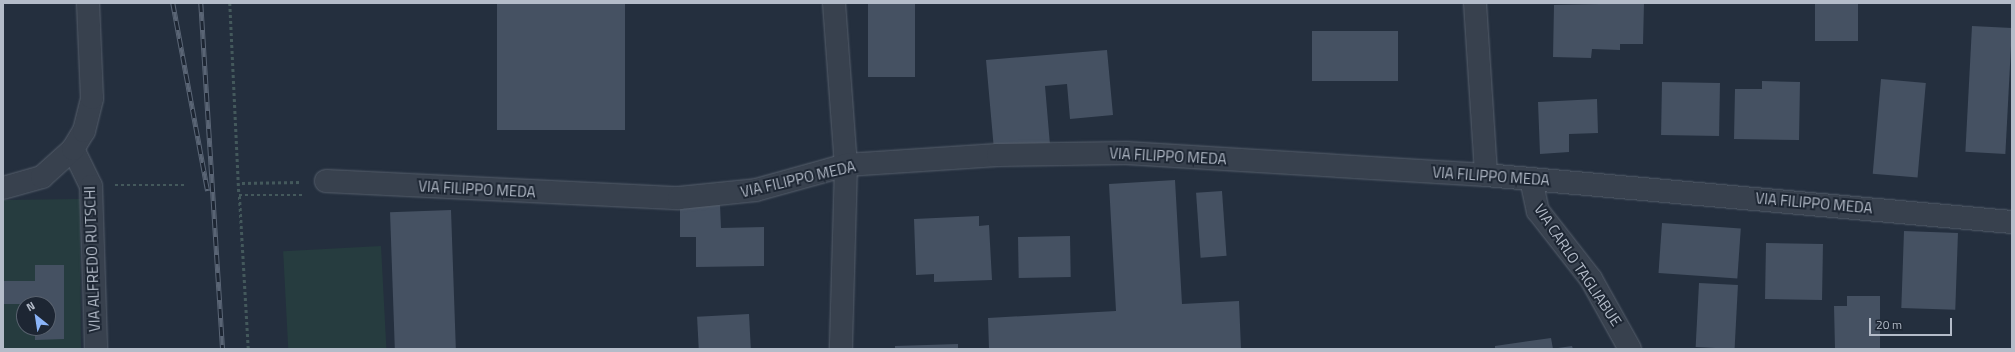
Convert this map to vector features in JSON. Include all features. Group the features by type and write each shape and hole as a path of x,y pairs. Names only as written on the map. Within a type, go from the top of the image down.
{"street":[{"path":"3,188 42,177 73,149 84,131 92,98 88,3"},
{"path":"834,3 846,165 841,349"},
{"path":"1475,3 1486,175"},
{"name":"VIA ALFREDO RUTSCHI","path":"73,149 91,186 96,349"},
{"name":"VIA FILIPPO MEDA","path":"326,181 679,198 756,190 846,165 998,155 1126,153 1486,175 2012,222"},
{"name":"VIA CARLO TAGLIABUE","path":"1531,179 1538,211 1595,285 1630,349"}],"path":[{"path":"230,3 248,349"},
{"path":"239,196 328,194 326,181 242,183"},
{"path":"91,186 187,185"}],"green space":[{"path":"80,199 81,349 3,349 3,200"},
{"path":"381,246 386,349 288,349 283,251"}],"building":[{"path":"497,3 625,3 625,130 497,130"},
{"path":"868,3 915,3 915,77 868,77"},
{"path":"1644,3 1643,44 1620,44 1620,50 1592,49 1591,58 1553,57 1554,5"},
{"path":"1815,3 1858,3 1858,41 1815,41"},
{"path":"1972,26 2012,28 2005,154 1965,152"},
{"path":"1312,31 1398,31 1398,81 1312,81"},
{"path":"1107,50 1113,115 1070,119 1067,84 1045,86 1050,145 994,150 986,60"},
{"path":"1881,79 1926,83 1918,178 1873,174"},
{"path":"1762,81 1800,82 1799,140 1734,139 1735,89 1762,89"},
{"path":"1662,82 1720,83 1719,136 1661,135"},
{"path":"1597,99 1598,133 1569,134 1569,152 1540,154 1538,102"},
{"path":"1175,180 1182,304 1239,301 1241,349 989,349 988,318 1116,311 1109,184"},
{"path":"1222,191 1227,256 1201,258 1196,193"},
{"path":"720,204 721,228 764,227 764,266 696,267 696,237 680,237 680,205"},
{"path":"451,210 456,349 395,349 390,212"},
{"path":"979,216 979,226 989,225 992,280 934,282 934,274 916,275 914,219"},
{"path":"1662,223 1741,229 1737,278 1659,273"},
{"path":"1904,231 1958,233 1955,310 1901,308"},
{"path":"1070,236 1071,277 1019,278 1018,237"},
{"path":"1766,243 1823,244 1822,300 1765,299"},
{"path":"35,265 64,265 64,339 35,340 35,336 56,336 56,296 16,296 16,304 3,304 3,281 35,281"},
{"path":"1699,283 1738,285 1735,349 1696,347"},
{"path":"1847,296 1880,296 1880,349 1835,349 1834,306 1847,306"},
{"path":"749,314 751,349 699,349 697,317"},
{"path":"1551,338 1553,349 1495,349 1495,346"},
{"path":"958,344 958,349 895,349 895,346"},
{"path":"1572,346 1573,349 1558,349 1558,348"}],"railway":[{"path":"173,3 208,191"},
{"path":"201,3 223,349"}]}
